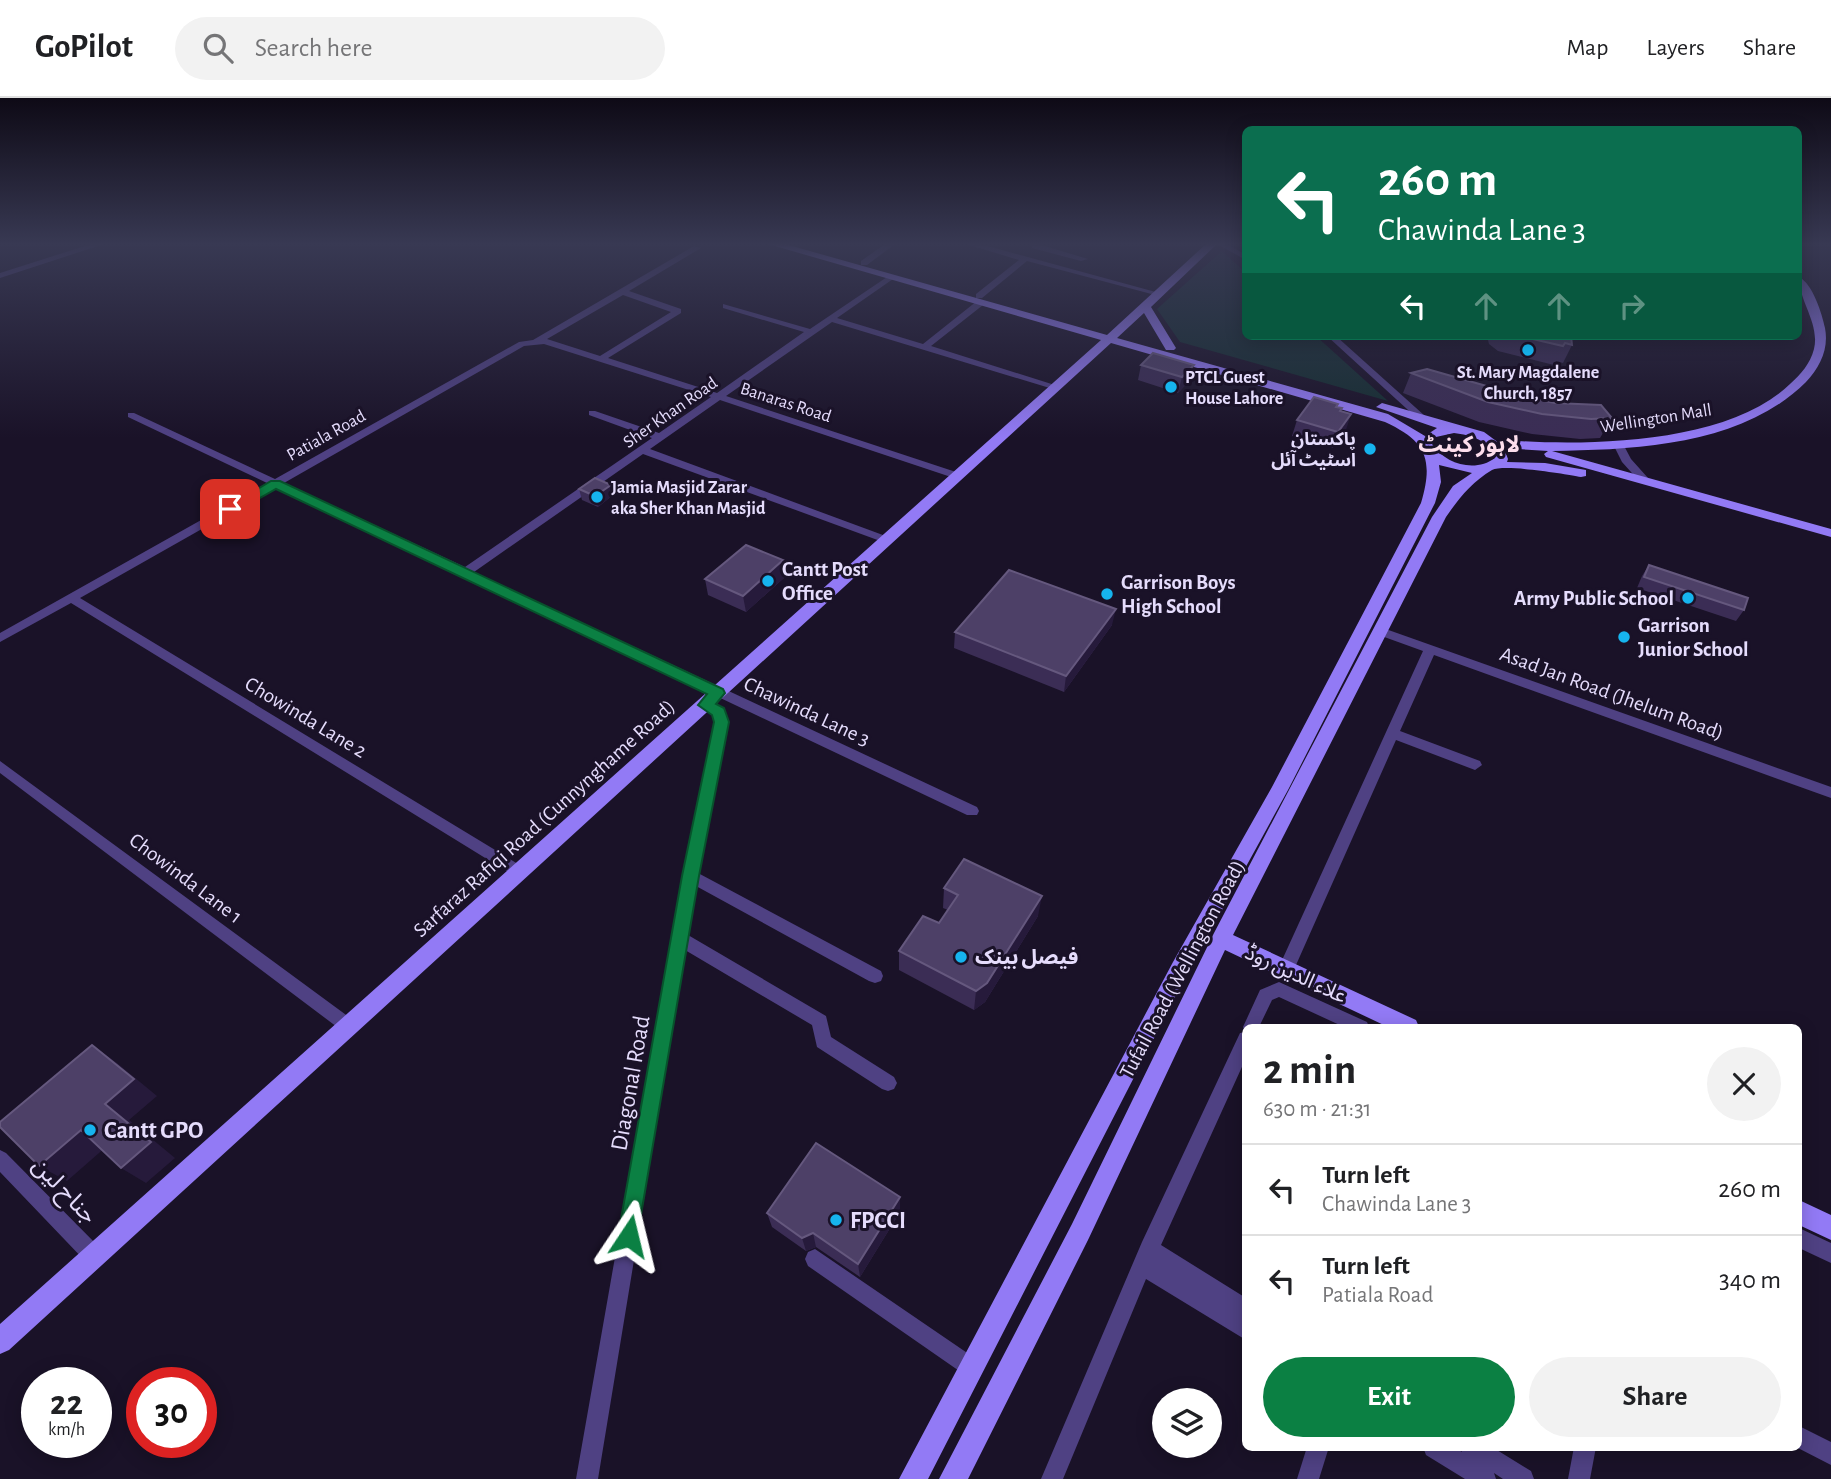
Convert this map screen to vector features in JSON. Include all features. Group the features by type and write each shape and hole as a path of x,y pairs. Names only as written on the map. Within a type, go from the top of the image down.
{"street":[{"path":"537,342 594,308"},
{"path":"601,359 678,311 670,308"},
{"path":"734,308 812,332"},
{"name":"Sher Khan Road","path":"466,572 846,308"},
{"path":"924,346 969,308"},
{"path":"1010,308 1086,332 1170,348 1831,533"},
{"path":"1013,308 1114,337 1149,351 1384,417 1463,468 1545,467 1584,474 1831,542"},
{"path":"1146,308 1170,348"},
{"name":"Sarfaraz Rafiqi Road (Cunnynghame Road)","path":"0,1341 347,1025 1146,308"},
{"name":"Wellington Mall","path":"1518,445 1558,449 1688,434 1722,425 1772,405 1801,383 1818,359 1822,341 1820,324 1813,308"},
{"path":"832,318 1056,387"},
{"path":"1086,332 1091,357 1149,351"},
{"path":"1335,340 1422,418"},
{"name":"Banaras Road","path":"522,344 544,341 958,476"},
{"name":"Patiala Road","path":"0,638 522,344"},
{"path":"592,413 660,437"},
{"name":"Chawinda Lane 3","path":"131,415 466,572 711,699 972,811"},
{"path":"1429,448 1428,437 1435,432 1458,430"},
{"path":"1486,437 1502,452 1502,459 1491,467"},
{"path":"1618,444 1626,460 1644,480"},
{"name":"Tufail Road (Wellington Road)","path":"913,1479 1174,981 1279,790 1428,503 1434,482 1429,448"},
{"path":"643,450 887,540"},
{"name":"Tufail Road (Wellington Road)","path":"953,1479 1080,1232 1222,939 1449,501 1462,485 1491,467"},
{"name":"Chowinda Lane 2","path":"72,598 518,871"},
{"name":"Asad Jan Road (Jhelum Road)","path":"1380,631 1429,651 1831,793"},
{"path":"1286,969 1394,734 1429,651"},
{"name":"Diagonal Road","path":"587,1479 690,876 721,722 719,712 711,699"},
{"path":"1394,734 1475,765"},
{"name":"Chowinda Lane 1","path":"0,766 347,1025"},
{"path":"690,876 875,976"},
{"path":"680,939 820,1021 823,1041 888,1083"},
{"name":"علاء الدین روڈ","path":"1222,939 1403,1024"},
{"path":"1252,1024 1266,995 1273,989 1279,989 1355,1024"},
{"path":"1052,1479 1145,1257 1242,1047"},
{"name":"جناح لین","path":"0,1158 94,1256"},
{"path":"1802,1213 1831,1227"},
{"path":"1802,1239 1831,1253"},
{"path":"1145,1257 1242,1307"},
{"path":"1145,1257 1242,1327"},
{"path":"815,1259 972,1368"},
{"path":"1802,1439 1831,1454"},
{"path":"1308,1479 1317,1451"},
{"path":"1440,1451 1485,1479"},
{"path":"1478,1451 1523,1479"},
{"path":"1579,1479 1584,1451"}],"green space":[{"path":"1242,308 1242,340 1320,340 1388,401 1180,342 1157,309"}],"building":[{"path":"1537,340 1571,340 1572,345 1565,343 1563,346"},
{"path":"1153,353 1194,365 1182,377 1141,365"},
{"path":"1427,369 1525,397 1555,403 1601,405 1612,418 1591,419 1542,414 1488,402 1411,373"},
{"path":"1314,397 1338,404 1336,407 1342,408 1340,411 1351,414 1338,432 1297,420"},
{"path":"595,478 611,485 595,496 579,489"},
{"path":"746,545 783,560 743,596 705,579"},
{"path":"1649,565 1748,598 1744,610 1644,577"},
{"name":"Garrison Boys High School","path":"1009,570 1116,609 1066,676 955,632"},
{"name":"فیصل بینک","path":"964,859 1042,896 987,983 976,991 899,951 923,916 939,923 958,895 944,888"},
{"path":"92,1045 134,1079 105,1104 151,1142 121,1168 81,1130 39,1166 0,1127 0,1122"},
{"name":"FPCCI","path":"816,1143 900,1197 858,1264 813,1233 802,1238 767,1213"}],"place":[{"name":"St. Mary Magdalene Church, 1857","path":"1528,350"},
{"name":"PTCL Guest House Lahore","path":"1171,387"},
{"name":"پاکستان اسٹیٹ آئل","path":"1370,449"},
{"name":"Jamia Masjid Zarar aka Sher Khan Masjid","path":"597,497"},
{"name":"Cantt Post Office","path":"768,581"},
{"name":"Garrison Boys High School","path":"1107,594"},
{"name":"Army Public School","path":"1688,598"},
{"name":"Garrison Junior School","path":"1624,637"},
{"name":"فیصل بینک","path":"961,957"},
{"name":"Cantt GPO","path":"90,1130"},
{"name":"FPCCI","path":"836,1220"}],"district":[{"name":"لاہور کینٹ","path":"1469,444"}],"route":[{"path":"230,509 275,484 717,693 705,705 719,712 722,717 690,876 629,1236"}]}
